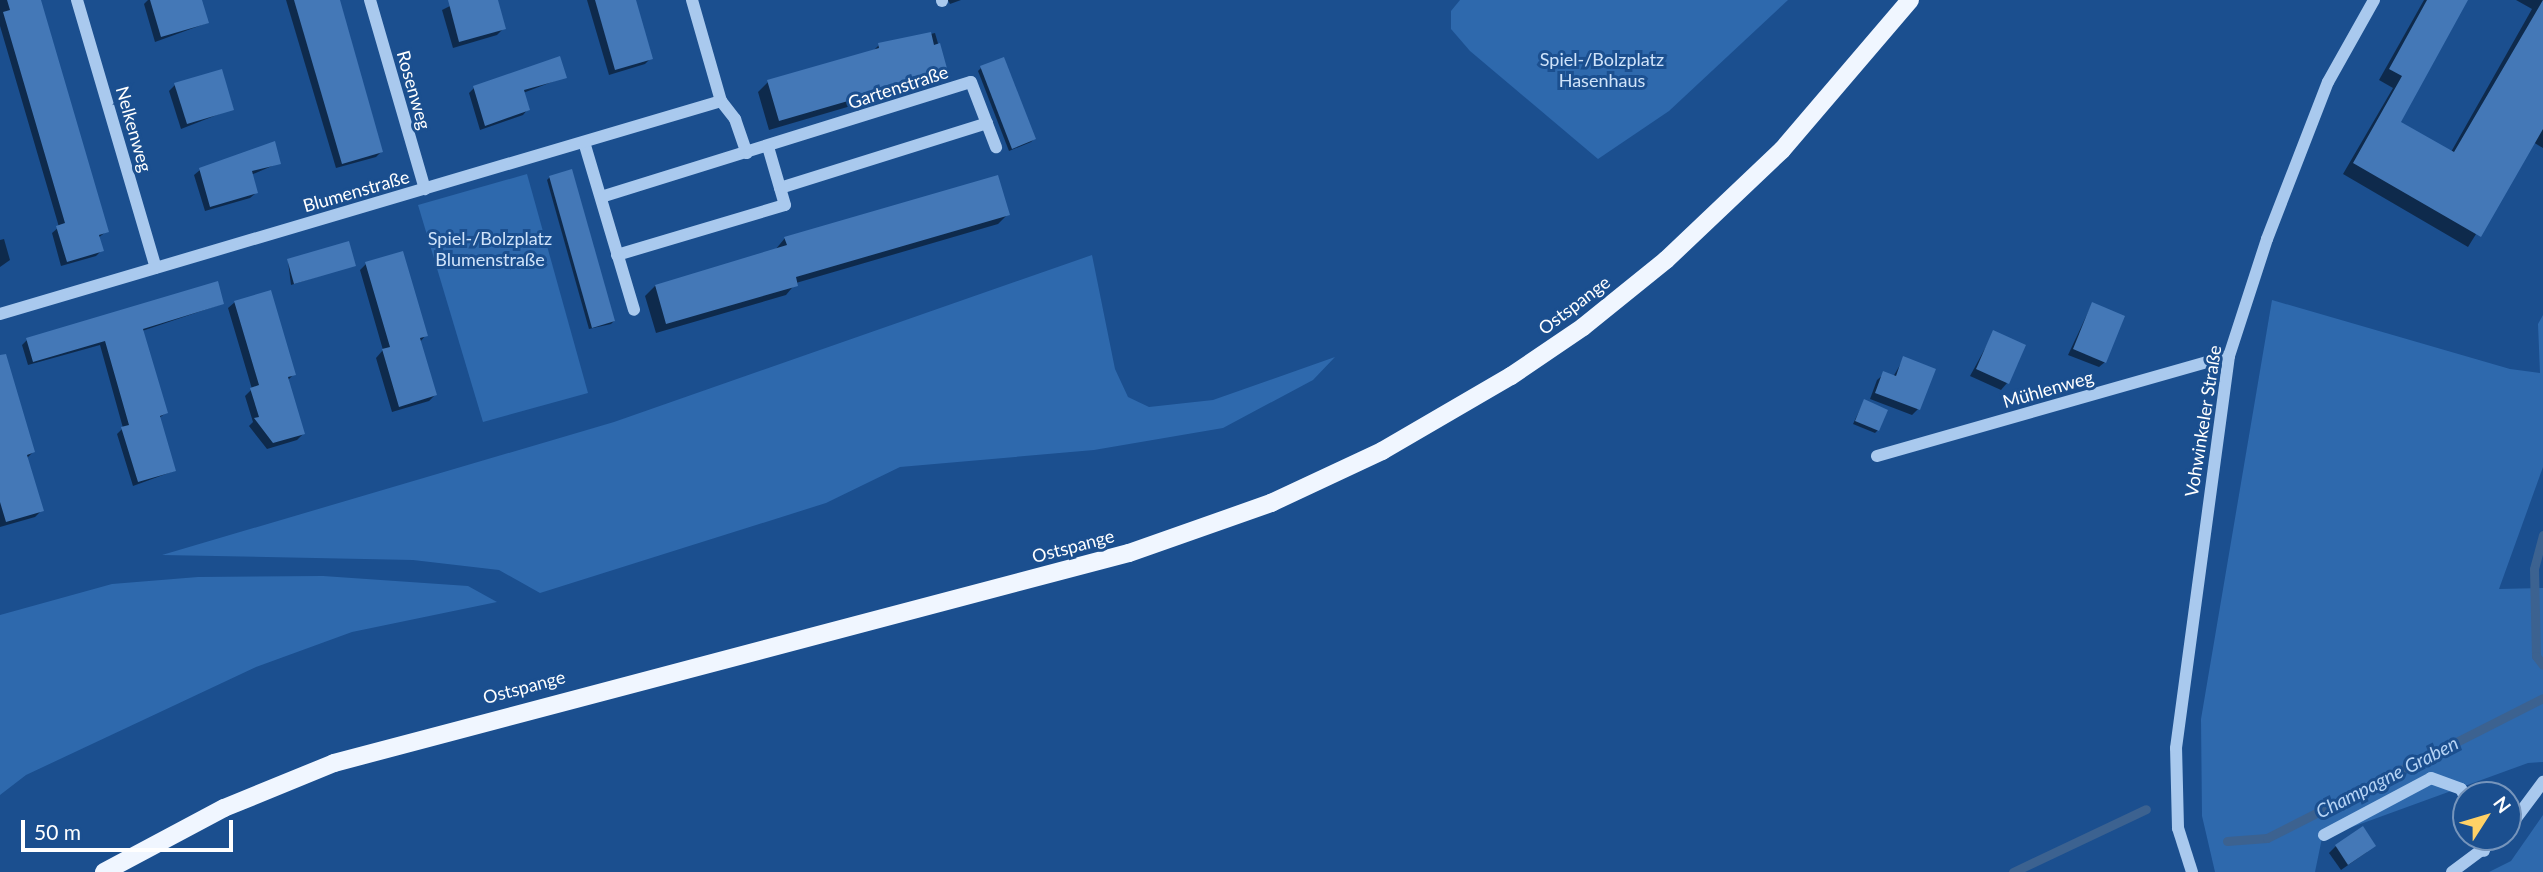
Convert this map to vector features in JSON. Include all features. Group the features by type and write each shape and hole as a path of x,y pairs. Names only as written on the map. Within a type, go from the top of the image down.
{"main road":[{"name":"Ostspange","path":"104,872 224,808 334,763 1129,553 1271,503 1382,451 1521,369 1666,260 1782,150 1910,0"}],"street":[{"name":"Nelkenweg","path":"77,0 156,268"},
{"name":"Rosenweg","path":"370,0 425,189"},
{"path":"692,0 721,101 735,119 747,153"},
{"name":"Vohwinkeler Straße","path":"2192,872 2178,828 2176,748 2229,356 2267,239 2328,82 2374,0"},
{"name":"Gartenstraße","path":"601,197 971,82 996,147"},
{"name":"Blumenstraße","path":"0,314 721,101"},
{"path":"780,188 987,123"},
{"path":"584,142 634,310"},
{"path":"617,255 785,205 768,147"},
{"name":"Mühlenweg","path":"1877,456 2229,356"},
{"path":"2324,835 2431,778 2452,786"},
{"path":"2522,810 2543,782"},
{"path":"2452,872 2484,851"}],"green space":[{"name":"Spiel-/Bolzplatz Hasenhaus","path":"1460,0 1788,0 1669,111 1598,159 1470,51 1451,29 1451,11"},
{"name":"Spiel-/Bolzplatz Blumenstraße","path":"527,174 588,393 483,422 418,205"},
{"path":"1092,255 1115,369 1128,397 1149,407 1213,400 1335,357 1313,380 1223,428 1094,450 900,467 826,503 540,593 499,570 413,560 162,555 614,422"},
{"path":"2272,300 2510,369 2540,373 2538,324 2543,315 2543,467 2499,589 2543,588 2543,762 2528,763 2479,781 2452,781 2452,791 2322,838 2315,872 2215,872 2202,816 2201,719"},
{"path":"323,576 468,586 497,602 352,632 256,667 26,775 0,795 0,615 112,584 198,577"},
{"path":"2543,815 2543,872 2489,872 2511,861 2518,851 2522,851 2522,845"}],"building":[{"path":"7,0 41,0 109,232 99,235 104,251 67,262 56,226 65,223 3,12 10,10"},
{"path":"150,0 202,0 209,23 161,37"},
{"path":"294,0 340,0 383,152 342,164"},
{"path":"448,0 498,0 506,29 459,42"},
{"path":"595,0 636,0 653,59 615,70"},
{"path":"2427,0 2468,0 2401,122 2454,152 2543,0 2543,129 2481,237 2353,163 2402,76 2389,69"},
{"path":"931,32 934,45 940,43 948,72 779,121 767,80 879,48 878,43"},
{"path":"560,56 567,78 524,90 530,110 485,126 473,86"},
{"path":"1004,57 1036,139 1012,149 980,66"},
{"path":"222,69 234,110 187,124 174,83"},
{"path":"275,141 281,164 252,171 258,193 210,207 199,168"},
{"path":"572,169 615,321 592,328 549,176"},
{"path":"998,175 1010,215 796,277 798,286 666,324 655,285 787,245 784,237"},
{"path":"349,241 356,266 294,284 287,259"},
{"path":"403,251 428,336 420,338 437,395 399,407 382,349 390,347 365,262"},
{"path":"218,281 224,304 143,329 168,413 160,416 176,471 138,482 121,427 129,425 105,341 33,362 26,338"},
{"path":"271,290 296,375 288,377 305,434 273,443 254,418 259,417 250,388 259,385 234,301"},
{"path":"2092,302 2125,316 2106,363 2073,349"},
{"path":"1993,330 2026,345 2009,384 1976,369"},
{"path":"6,354 35,452 27,455 44,511 6,522 0,502 0,355"},
{"path":"1903,356 1936,369 1920,410 1875,393 1883,371 1896,376"},
{"path":"1864,399 1888,410 1879,431 1855,421"},
{"path":"2363,826 2376,846 2348,865 2335,845"}],"waterway":[{"path":"2543,535 2534,569 2536,656 2543,665"},
{"name":"Champagne Graben","path":"2227,841 2267,838 2543,698"},
{"name":"Champagne Graben","path":"2013,872 2146,809"}]}
